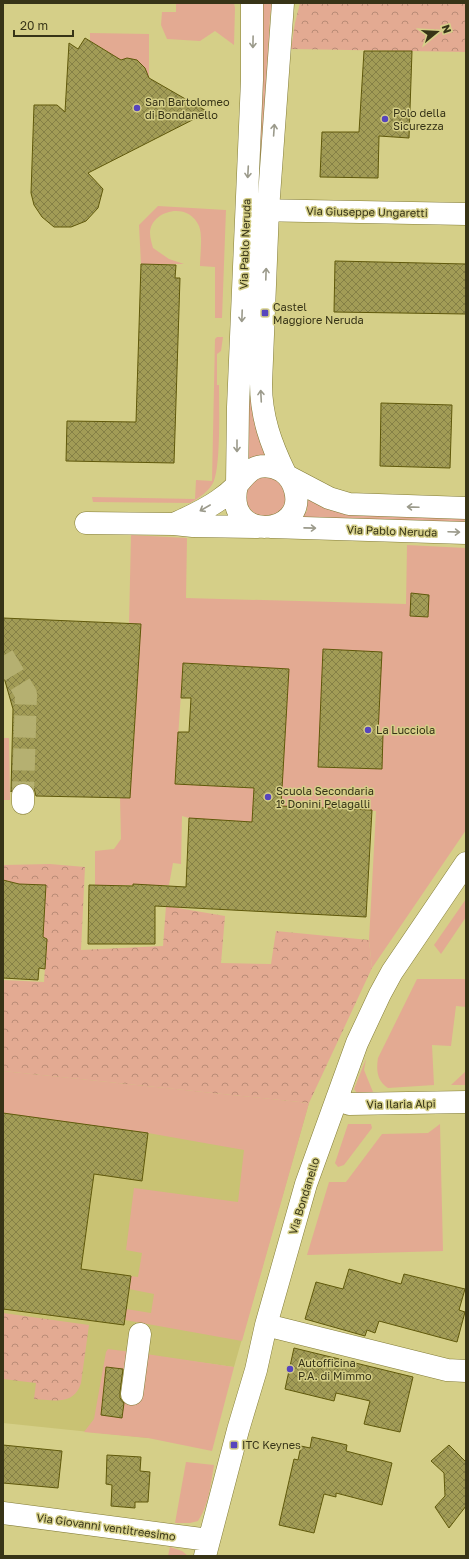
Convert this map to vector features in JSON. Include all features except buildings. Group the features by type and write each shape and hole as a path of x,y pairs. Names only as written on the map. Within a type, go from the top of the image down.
{"street":[{"name":"Via Pablo Neruda","path":"237,485 238,407 252,80 252,3"},
{"name":"Via Pablo Neruda","path":"283,3 268,210 261,399 270,441 287,475"},
{"name":"Via Giuseppe Ungaretti","path":"246,209 466,214"},
{"path":"174,524 205,509 237,485 246,474 258,467 268,466 277,468 329,498 349,504 466,508"},
{"path":"237,485 235,503 243,518 250,524 265,527 280,525 293,512 296,503 294,485 287,475"},
{"name":"Via Pablo Neruda","path":"86,523 174,524 193,526 466,533"},
{"name":"Via Bondanello","path":"207,1548 256,1370 266,1325 306,1184 357,1043 380,994 405,953 466,863"},
{"name":"Via Ilaria Alpi","path":"337,1098 349,1104 466,1102"},
{"path":"266,1325 447,1370 466,1371"},
{"path":"132,1394 140,1334"},
{"name":"Via Giovanni ventitreesimo","path":"3,1513 207,1548"}],"shaded area":[{"path":"3,1071 309,1103 234,1367 161,1357 148,1438 3,1423"}],"green space":[{"path":"176,3 234,3 234,45 215,31 200,41 167,39 161,25 162,12 176,12"},
{"path":"261,3 273,3 270,15 262,188 258,188 263,15"},
{"path":"300,3 466,3 466,52 291,49"},
{"path":"90,33 149,34 149,78 139,63 131,59 121,60 90,41"},
{"path":"158,206 226,210 222,318 215,318 215,267 200,266 200,230 194,218 187,213 179,211 163,214 156,219 152,225 150,233 153,248 169,259 184,264 141,264 139,225"},
{"path":"255,258 269,458 245,465"},
{"path":"217,337 223,337 221,351 217,354 217,385 219,385 218,451 216,475 209,489 190,503 93,502 92,497 195,499 196,480 212,481 215,339"},
{"path":"266,475 285,485 286,505 277,516 257,516 246,503 246,491 252,480"},
{"path":"307,496 465,518 464,523 299,520 307,511"},
{"path":"131,535 187,538 186,598 406,604 407,545 466,548 466,830 372,968 369,940 376,811 281,806 288,669 183,663 175,783 254,788 252,822 189,818 182,816 181,864 173,863 169,885 95,885 95,851 114,849 121,839 120,798 130,798 141,624 129,624"},
{"path":"3,738 9,738 10,800 3,800"},
{"path":"50,864 85,867 81,950 163,946 166,906 225,916 221,963 271,964 276,931 369,940 372,968 309,1103 3,1071 3,980 44,982 47,939 43,937 46,886 3,881 3,865"},
{"path":"466,899 466,917 441,954 434,945"},
{"path":"417,979 466,979 466,1007 456,1006 451,1046 432,1045 434,1085 388,1088 379,1079 377,1067 378,1058"},
{"path":"366,1059 364,1070 373,1092 357,1093 354,1089"},
{"path":"3,1071 309,1103 242,1341 125,1320 126,1309 151,1313 154,1294 129,1289 131,1276 138,1277 142,1253 126,1250 134,1188 238,1202 244,1150 148,1133 3,1113"},
{"path":"466,1071 466,1085 451,1085"},
{"path":"348,1124 371,1124 372,1128 344,1165 338,1167 335,1163"},
{"path":"440,1124 443,1251 307,1255 329,1182 346,1182 382,1134 428,1133"},
{"path":"3,1313 89,1325 81,1383 78,1390 73,1395 62,1400 34,1399 36,1383 3,1379"},
{"path":"108,1349 131,1352 128,1370 106,1367 101,1415 122,1418 124,1399 146,1354 234,1367 212,1451 148,1438 84,1432 94,1419 106,1352"},
{"path":"186,1462 214,1465 211,1486 205,1508 198,1521 190,1523 175,1523"},
{"path":"170,1547 182,1551 188,1556 168,1556"}],"tunnel":[{"path":"3,656 26,694 23,795"}],"place":[{"name":"San Bartolomeo di Bondanello","path":"137,108"},
{"name":"Polo della Sicurezza","path":"385,119"},
{"name":"Castel Maggiore Neruda","path":"265,313"},
{"name":"La Lucciola","path":"368,730"},
{"name":"Scuola Secondaria 1° Donini Pelagalli","path":"268,797"},
{"name":"Autofficina P.A. di Mimmo","path":"290,1369"},
{"name":"ITC Keynes","path":"234,1445"}]}
